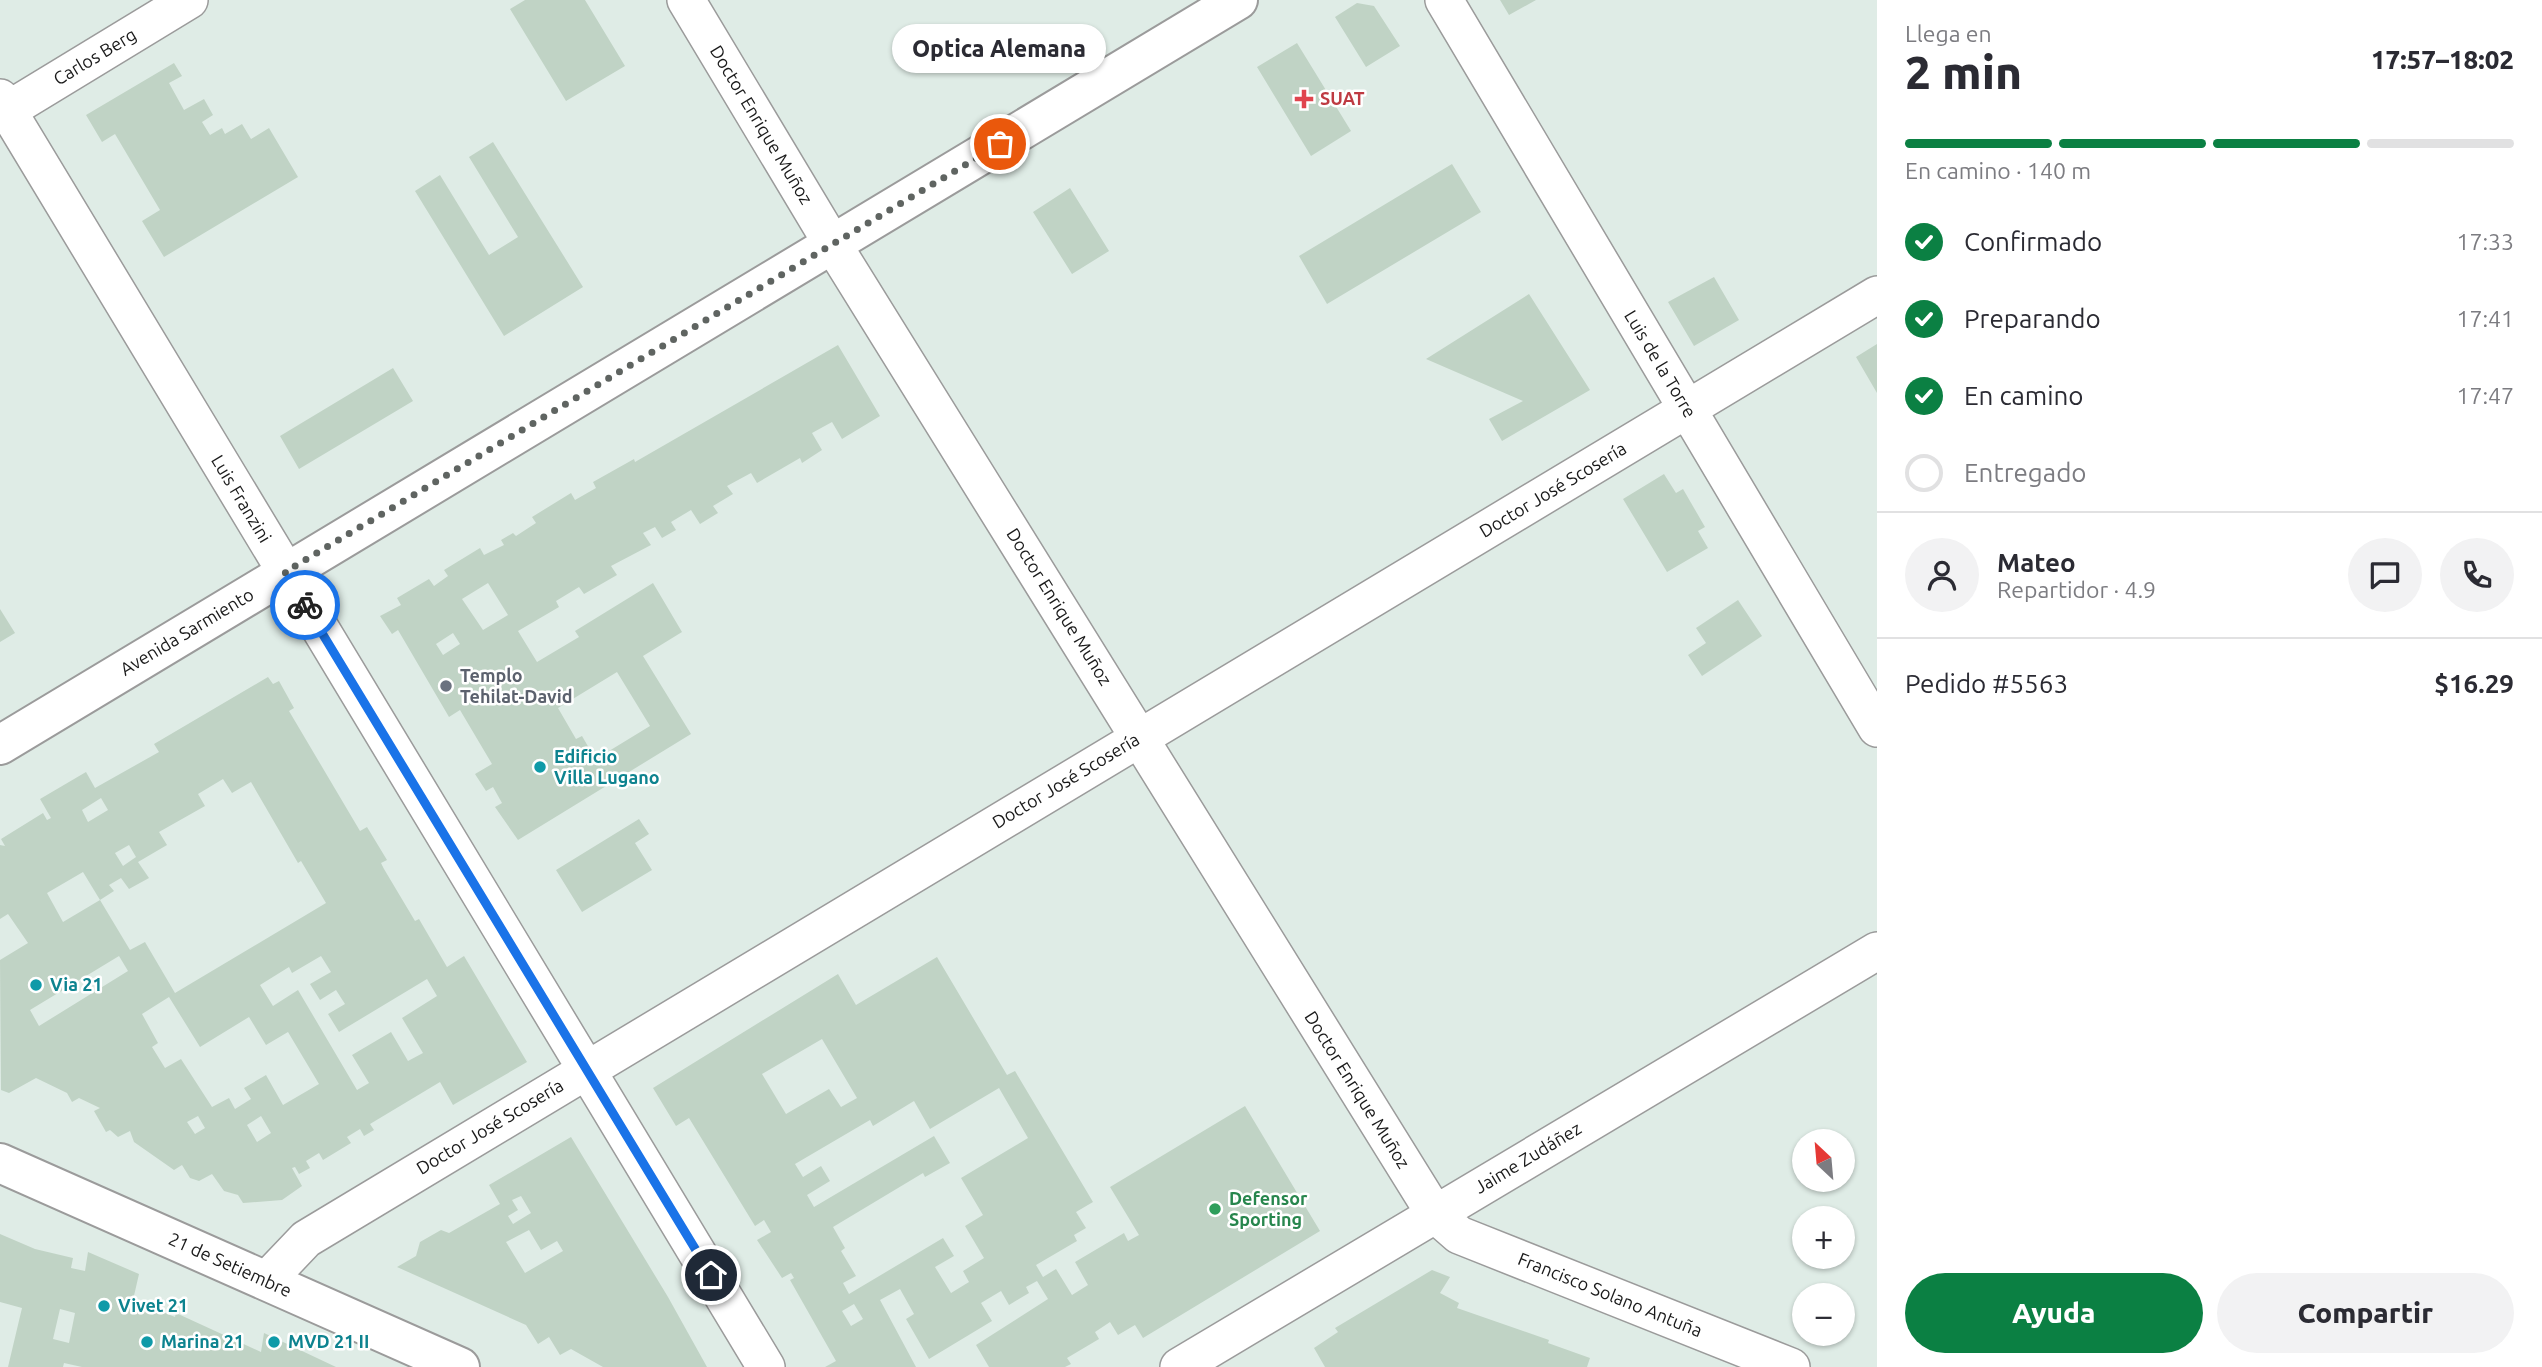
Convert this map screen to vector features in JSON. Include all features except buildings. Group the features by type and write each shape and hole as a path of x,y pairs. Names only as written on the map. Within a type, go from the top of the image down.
{"street":[{"name":"Carlos Berg","path":"2,108 189,0"},
{"name":"Doctor Enrique Muñoz","path":"686,0 833,245 1435,1214"},
{"name":"Avenida Sarmiento","path":"0,745 1238,0"},
{"name":"Luis de la Torre","path":"1444,0 1877,728"},
{"name":"Luis Franzini","path":"2,108 766,1367"},
{"name":"Doctor José Scosería","path":"267,1281 306,1239 1877,295"},
{"name":"Jaime Zudáñez","path":"1179,1367 1877,951"},
{"name":"21 de Setiembre","path":"0,1163 458,1367"},
{"name":"Francisco Solano Antuña","path":"1435,1214 1459,1235 1791,1367"}],"way so far":[{"path":"305,605 285,572 1000,144"}],"place":[{"name":"SUAT","path":"1304,99"},
{"name":"Optica Alemana","path":"1000,144"},
{"name":"Templo Tehilat-David","path":"446,686"},
{"name":"Edificio Villa Lugano","path":"540,767"},
{"name":"Via 21","path":"36,985"},
{"name":"Defensor Sporting","path":"1215,1209"},
{"name":"Vivet 21","path":"104,1306"},
{"name":"Marina 21","path":"147,1342"},
{"name":"MVD 21 II","path":"274,1342"}],"route":[{"path":"305,605 711,1275"}]}
